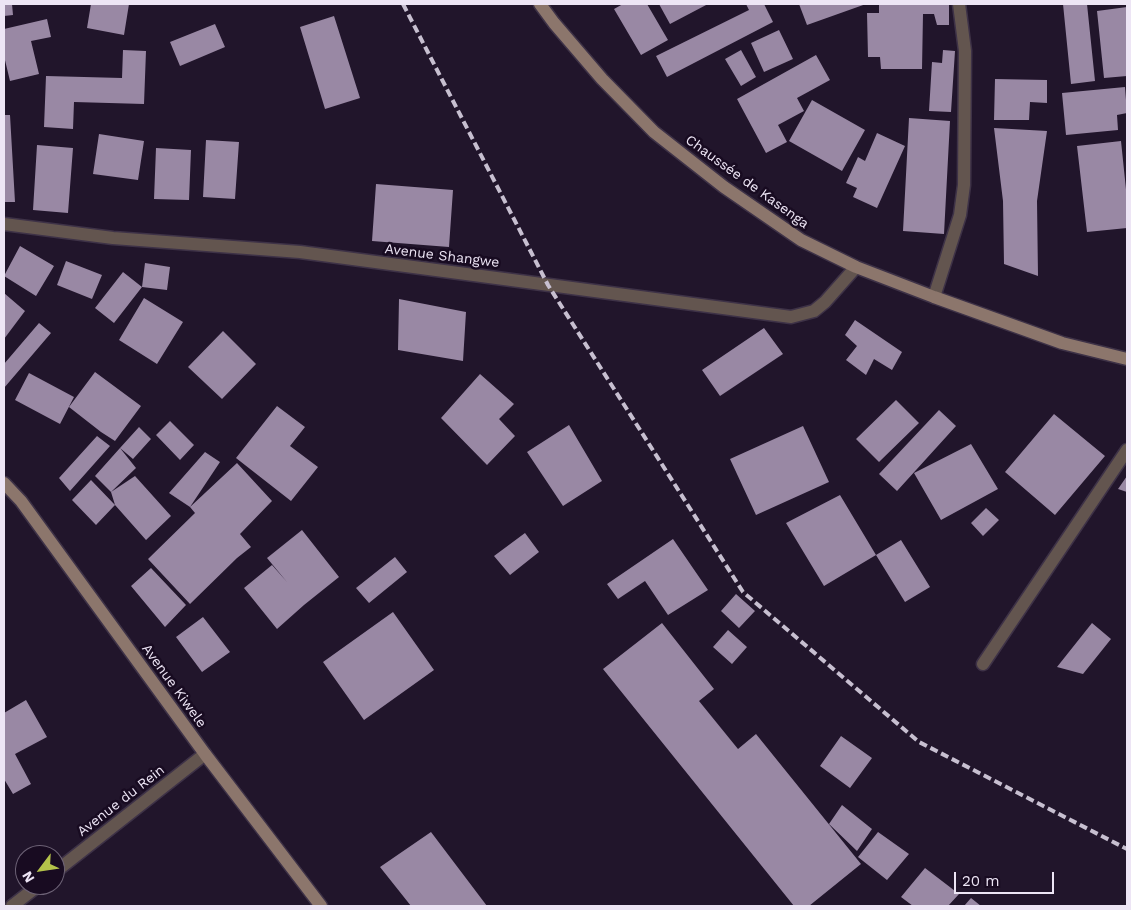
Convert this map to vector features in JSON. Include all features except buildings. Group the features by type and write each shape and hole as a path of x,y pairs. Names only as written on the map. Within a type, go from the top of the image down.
{"main road":[{"name":"Chaussée de Kasenga","path":"540,4 602,79 654,132 724,187 801,240 856,268 934,297 1062,343 1127,359"},
{"name":"Avenue Kiwele","path":"4,483 21,501 205,754 321,906"}],"street":[{"path":"934,297 960,215 964,185 965,51 959,4"},
{"name":"Avenue Shangwe","path":"4,224 113,238 300,252 791,317 814,311 826,302 856,268"},
{"path":"983,664 1127,450"},
{"name":"Avenue du Rein","path":"65,864 205,754"},
{"path":"12,906 26,895"}],"railway":[{"path":"403,4 548,285 743,592 919,742 1127,849"}]}
